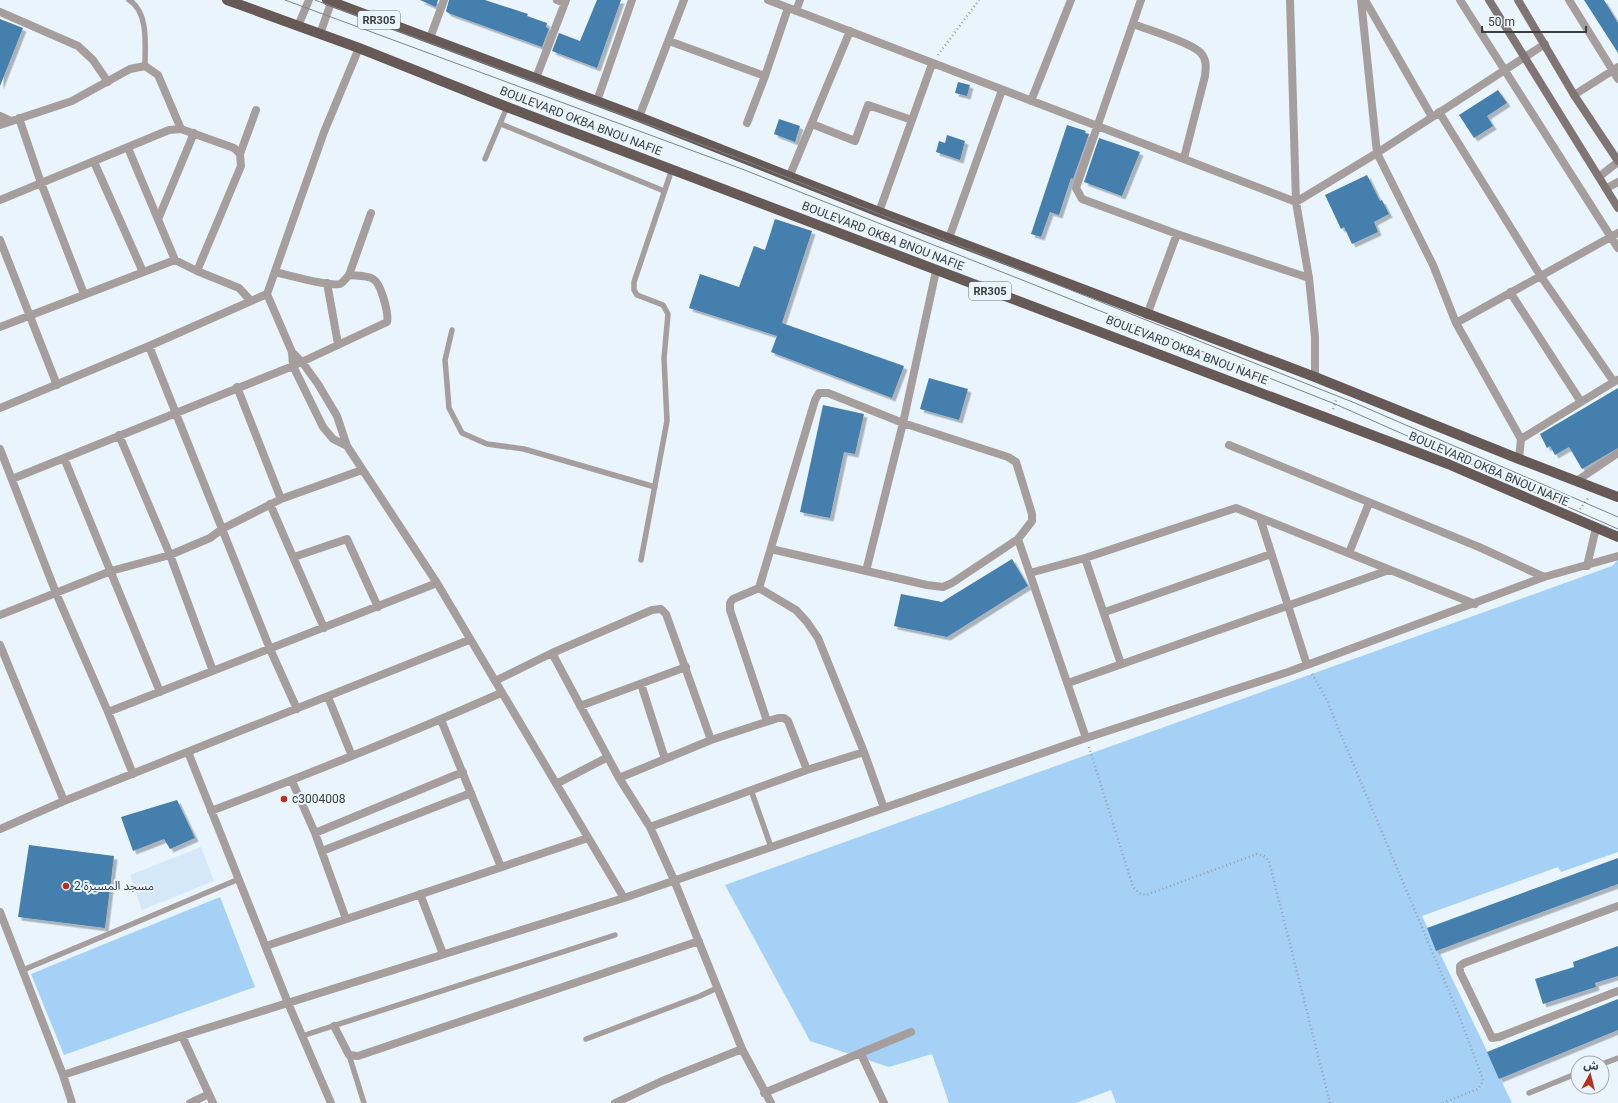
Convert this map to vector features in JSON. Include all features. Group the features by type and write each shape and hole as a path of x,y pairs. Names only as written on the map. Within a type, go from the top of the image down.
{"main road":[{"name":"BOULEVARD OKBA BNOU NAFIE","path":"227,0 359,48 508,107 936,271 1330,418 1448,464 1618,537"},
{"name":"BOULEVARD OKBA BNOU NAFIE","path":"330,0 790,175 879,212 1147,315 1315,377 1618,497"},
{"path":"1489,0 1600,176 1618,208"},
{"path":"1518,0 1574,95 1618,162"}],"street":[{"path":"298,26 309,0"},
{"path":"320,34 330,0"},
{"path":"430,38 444,0"},
{"path":"597,101 632,0"},
{"path":"639,117 684,0"},
{"path":"768,0 1296,202"},
{"path":"747,124 792,10 800,0"},
{"path":"1031,101 1071,0"},
{"path":"1142,0 1076,188 1079,196 1082,199 1177,234 1309,278"},
{"path":"1290,0 1296,202 1309,278 1315,337 1315,377"},
{"path":"1362,0 1377,153 1433,265 1456,323 1521,438 1519,459"},
{"path":"1365,0 1436,115 1540,275 1616,380 1521,438"},
{"path":"1460,0 1505,71 1615,235 1618,248"},
{"path":"1569,0 1615,69 1618,79"},
{"path":"536,78 562,1"},
{"path":"0,12 78,46 93,60 108,82"},
{"path":"1133,24 1190,46 1200,53 1206,62 1205,76 1184,158"},
{"path":"790,175 850,31"},
{"path":"669,41 765,76"},
{"path":"1296,202 1377,153 1545,44"},
{"path":"347,446 333,439 323,427 293,366 292,352 267,294 324,132 359,48"},
{"path":"879,212 932,64"},
{"path":"0,125 72,101 130,69 145,66 151,68 158,75 181,129"},
{"path":"1574,95 1615,69"},
{"path":"949,238 1002,90"},
{"path":"812,124 855,140 868,106 912,120"},
{"path":"197,271 241,166 240,154 256,110"},
{"path":"0,116 15,119"},
{"path":"15,119 42,183 84,294"},
{"path":"0,200 169,130 181,129 194,133 234,148 240,154"},
{"path":"158,217 194,133"},
{"path":"128,148 175,260 197,271 239,288 251,301"},
{"path":"94,162 143,272"},
{"path":"1600,176 1618,162"},
{"path":"1607,188 1618,182"},
{"path":"275,272 326,283 339,284 344,281 349,275 370,213"},
{"path":"1147,315 1177,234"},
{"path":"1456,323 1540,275 1615,235"},
{"path":"0,240 57,385"},
{"path":"0,327 29,314 175,260"},
{"path":"866,571 903,423 936,271"},
{"path":"12,479 237,387 293,366 388,322 389,315 378,282 372,278 349,275"},
{"path":"326,283 338,344"},
{"path":"1510,292 1581,402"},
{"path":"0,408 149,346 267,294"},
{"path":"149,346 270,649 296,709"},
{"path":"292,352 302,362 337,416 347,446 437,583 469,640 624,898"},
{"path":"237,387 280,499"},
{"path":"759,588 815,400 819,393 828,393 903,423 1016,462 1032,514 1032,521 1018,540 943,587 771,549"},
{"path":"119,435 170,555 213,671"},
{"path":"1229,445 1479,547 1544,577"},
{"path":"0,449 56,593 108,712 133,774"},
{"path":"1578,480 1618,453"},
{"path":"64,458 160,692"},
{"path":"0,615 111,571 170,555 210,538 222,529 280,499 362,470"},
{"path":"1349,553 1369,503"},
{"path":"270,504 324,628"},
{"path":"1030,573 1085,558 1231,509 1241,510 1475,604"},
{"path":"1260,518 1307,665"},
{"path":"1587,566 1596,528"},
{"path":"294,557 347,539 378,607"},
{"path":"1018,540 1086,738"},
{"path":"1104,612 1271,554"},
{"path":"63,1075 182,1036 624,898 1086,738 1307,665 1475,604 1544,577 1618,556"},
{"path":"1085,558 1121,664"},
{"path":"1068,683 1389,570"},
{"path":"108,712 437,583"},
{"path":"759,588 732,599 730,602 730,610 767,721"},
{"path":"759,588 796,610 807,622 818,638 864,752 884,808"},
{"path":"495,681 552,653 652,610 661,609 666,614 711,740"},
{"path":"1,826 469,640"},
{"path":"0,645 2,654 64,801"},
{"path":"552,653 619,778 650,827 699,940 742,1049 764,1093 771,1103"},
{"path":"580,706 686,667"},
{"path":"641,684 665,759"},
{"path":"211,811 292,781 441,720 501,693"},
{"path":"328,697 352,756"},
{"path":"619,778 711,740 778,718 784,718 788,721 807,770"},
{"path":"441,720 501,867"},
{"path":"188,752 288,1003 331,1103"},
{"path":"650,827 807,770 864,752"},
{"path":"556,784 608,757"},
{"path":"315,833 463,772"},
{"path":"292,781 315,833 346,919"},
{"path":"322,851 471,793"},
{"path":"266,946 588,838"},
{"path":"420,894 443,954"},
{"path":"1618,906 1464,963 1460,966 1460,972 1492,1038 1499,1037 1618,991"},
{"path":"0,912 63,1075 72,1103"},
{"path":"334,1026 349,1055 358,1056 699,940"},
{"path":"764,1093 911,1032"},
{"path":"182,1036 213,1103"},
{"path":"615,1103 662,1081 742,1049"},
{"path":"861,1054 884,1103"},
{"path":"190,1103 209,1094"}],"lane":[{"path":"129,0 133,3 142,18 146,36 145,66"},
{"path":"486,159 508,107"},
{"path":"501,124 664,191"},
{"path":"641,560 667,421 664,358 668,314 663,305 637,295 634,290 634,282 672,169"},
{"path":"452,330 445,360 449,408 462,433 487,444 524,450 655,487"},
{"path":"751,790 771,847"},
{"path":"22,970 238,879"},
{"path":"302,1036 615,935"},
{"path":"586,1039 700,996 717,988"},
{"path":"349,1055 364,1103"},
{"path":"1529,1093 1570,1076"}],"path":[{"path":"932,64 979,0"},
{"path":"1234,382 1249,352"},
{"path":"1330,418 1341,388"},
{"path":"1574,518 1595,489"},
{"path":"1307,665 1326,698 1482,1077 1483,1082 1478,1089 1443,1103"},
{"path":"1086,738 1133,887 1139,893 1146,895 1257,854 1264,856 1269,861 1330,1103"}],"shaded area":[{"path":"1618,560 1618,852 1561,872 1558,867 1422,916 1512,1103 1116,1103 1111,1090 1076,1103 949,1103 932,1054 889,1067 810,1041 725,885 1612,566"},
{"path":"201,847 214,881 142,910 130,875"},
{"path":"220,897 255,987 64,1055 31,974"}],"building":[{"path":"420,0 438,0 436,7"},
{"path":"449,0 485,0 528,14 527,16 547,23 546,27 549,29 542,47 448,13 446,11"},
{"path":"597,0 621,0 597,68 552,51 559,33 580,41"},
{"path":"1584,0 1604,0 1618,23 1618,53"},
{"path":"0,19 23,28 0,86"},
{"path":"958,82 970,85 967,96 955,93"},
{"path":"1498,90 1507,103 1487,116 1493,126 1474,138 1459,115"},
{"path":"779,119 800,126 795,142 774,134"},
{"path":"1067,125 1086,131 1085,133 1089,134 1073,179 1071,178 1059,215 1050,212 1041,237 1031,234"},
{"path":"947,135 965,141 960,160 936,152 939,141 945,143"},
{"path":"1099,138 1140,152 1122,196 1084,182"},
{"path":"1367,175 1380,201 1382,200 1389,214 1374,222 1378,232 1352,244 1344,227 1341,229 1325,195"},
{"path":"775,219 812,231 782,323 904,366 892,398 771,352 777,336 689,308 700,274 739,287 754,246 765,250"},
{"path":"929,378 968,389 959,420 920,409"},
{"path":"1618,388 1618,448 1582,469 1569,447 1555,455 1550,446 1547,448 1540,434"},
{"path":"823,405 864,414 855,454 844,452 830,518 800,512"},
{"path":"1012,559 1028,586 947,637 894,626 901,594 942,602"},
{"path":"177,800 195,838 170,849 164,839 133,851 121,817"},
{"name":"مسجد المسيرة 2","path":"29,845 114,856 105,928 18,917"},
{"path":"1618,858 1618,884 1436,951 1427,928"},
{"path":"1618,946 1618,976 1595,983 1596,987 1543,1004 1535,979 1574,967 1573,962"},
{"path":"1618,999 1618,1030 1499,1079 1487,1052"}],"tram line":[{"path":"285,0 742,169 1335,404 1618,529"},
{"path":"315,0 751,163 1355,403 1618,517"}],"place":[{"name":"c3004008","path":"284,799"},
{"name":"مسجد المسيرة 2","path":"66,886"}]}
